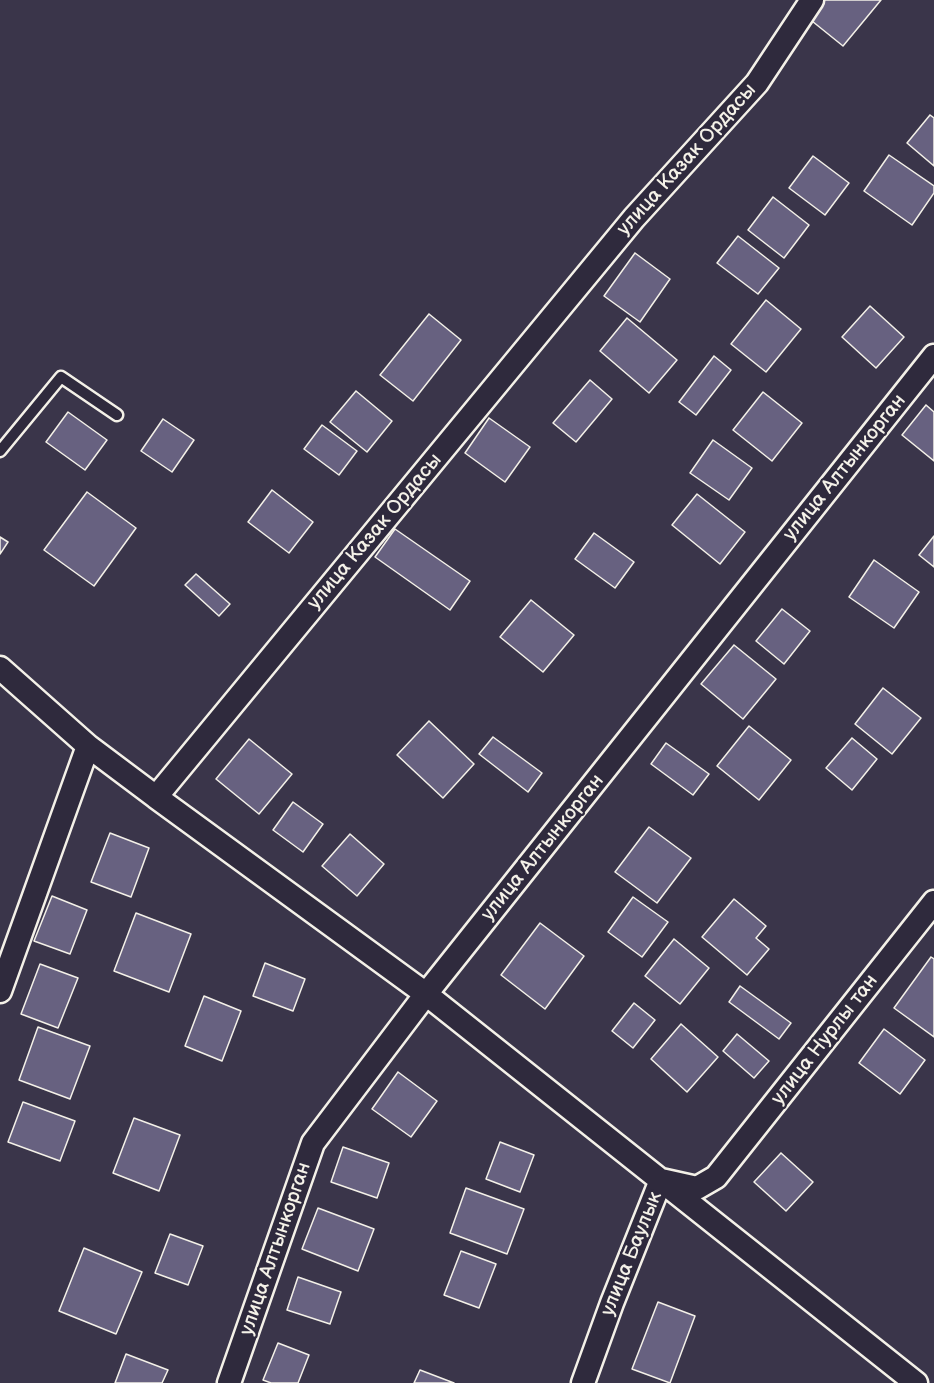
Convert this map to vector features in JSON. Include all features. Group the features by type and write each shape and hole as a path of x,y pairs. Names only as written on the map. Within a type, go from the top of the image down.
{"street":[{"name":"улица Казак Ордасы","path":"156,797 634,218 756,83 812,0"},
{"name":"улица Алтынкорган","path":"229,1383 313,1143 426,994 934,356"},
{"path":"0,669 88,746 426,994 916,1383"},
{"path":"0,991 88,746"},
{"name":"улица Нурлы тан","path":"716,1177 934,902"},
{"name":"улица Баулык","path":"583,1383 661,1180 697,1188 716,1177"}],"lane":[{"path":"0,451 61,377 117,415"}],"building":[{"path":"821,0 881,0 843,46 807,17"},
{"path":"930,115 934,118 934,166 907,143"},
{"path":"889,155 934,186 934,193 912,225 864,191"},
{"path":"813,156 849,183 825,215 789,188"},
{"path":"773,197 809,225 784,258 748,230"},
{"path":"738,236 779,268 758,294 717,263"},
{"path":"635,253 670,279 640,322 604,296"},
{"path":"766,300 801,329 766,372 731,344"},
{"path":"870,306 904,337 876,368 842,337"},
{"path":"429,314 461,340 413,401 380,375"},
{"path":"627,318 677,360 649,393 600,351"},
{"path":"714,356 731,370 696,415 679,402"},
{"path":"590,380 612,399 576,442 553,423"},
{"path":"356,391 392,421 367,452 330,422"},
{"path":"763,392 802,423 772,461 733,430"},
{"path":"926,405 934,412 934,461 902,435"},
{"path":"68,412 107,440 85,470 46,442"},
{"path":"489,418 530,447 505,482 465,453"},
{"path":"163,419 194,440 172,472 141,451"},
{"path":"322,425 357,451 339,475 304,449"},
{"path":"713,440 752,468 729,500 690,473"},
{"path":"272,490 313,522 289,553 248,522"},
{"path":"87,492 136,528 94,586 44,550"},
{"path":"697,494 745,532 720,564 672,525"},
{"path":"395,529 470,581 450,610 375,557"},
{"path":"594,533 634,562 615,588 575,559"},
{"path":"934,536 934,567 919,555"},
{"path":"0,537 8,542 0,554"},
{"path":"874,560 919,592 894,628 849,597"},
{"path":"196,574 230,604 219,616 185,585"},
{"path":"531,600 574,635 543,672 500,637"},
{"path":"782,609 810,631 784,664 756,641"},
{"path":"734,645 776,679 743,719 701,684"},
{"path":"883,688 921,718 892,754 855,724"},
{"path":"429,721 474,764 443,798 397,755"},
{"path":"749,726 791,760 759,800 717,766"},
{"path":"493,737 542,773 528,792 479,754"},
{"path":"852,738 877,759 852,790 826,768"},
{"path":"249,739 292,774 259,814 216,779"},
{"path":"666,743 709,774 693,795 651,764"},
{"path":"293,802 323,824 303,852 273,830"},
{"path":"649,827 691,858 657,903 615,872"},
{"path":"110,833 149,848 131,897 91,882"},
{"path":"350,834 384,864 357,896 322,866"},
{"path":"52,896 87,910 70,954 34,941"},
{"path":"633,897 668,922 642,957 608,932"},
{"path":"734,899 766,926 756,938 769,949 747,975 702,937"},
{"path":"136,913 191,934 169,992 114,971"},
{"path":"540,923 584,956 545,1009 501,975"},
{"path":"674,939 709,968 680,1004 645,976"},
{"path":"931,957 934,959 934,1037 894,1008"},
{"path":"265,963 305,979 293,1011 253,996"},
{"path":"40,964 78,978 58,1028 21,1014"},
{"path":"740,986 791,1023 779,1039 729,1002"},
{"path":"204,996 241,1011 222,1061 185,1046"},
{"path":"634,1003 655,1020 633,1048 612,1031"},
{"path":"681,1024 718,1057 687,1092 651,1059"},
{"path":"38,1027 90,1046 70,1099 19,1080"},
{"path":"884,1029 925,1060 900,1094 859,1063"},
{"path":"737,1034 769,1061 754,1078 723,1051"},
{"path":"398,1072 437,1101 411,1137 372,1109"},
{"path":"23,1102 75,1121 60,1161 8,1142"},
{"path":"134,1118 180,1135 159,1191 113,1173"},
{"path":"500,1142 534,1155 520,1192 486,1179"},
{"path":"343,1147 389,1163 377,1198 331,1182"},
{"path":"781,1153 813,1182 786,1211 754,1182"},
{"path":"466,1188 524,1209 507,1254 450,1233"},
{"path":"318,1208 374,1229 358,1271 302,1249"},
{"path":"170,1234 203,1246 188,1285 155,1273"},
{"path":"84,1248 142,1272 116,1334 59,1311"},
{"path":"461,1251 496,1264 479,1308 444,1295"},
{"path":"298,1277 341,1292 330,1324 287,1310"},
{"path":"658,1302 695,1316 670,1383 632,1369"},
{"path":"278,1343 309,1355 298,1383 271,1383 263,1380"},
{"path":"126,1354 168,1370 162,1383 115,1383"},
{"path":"420,1370 454,1383 414,1383"}]}
